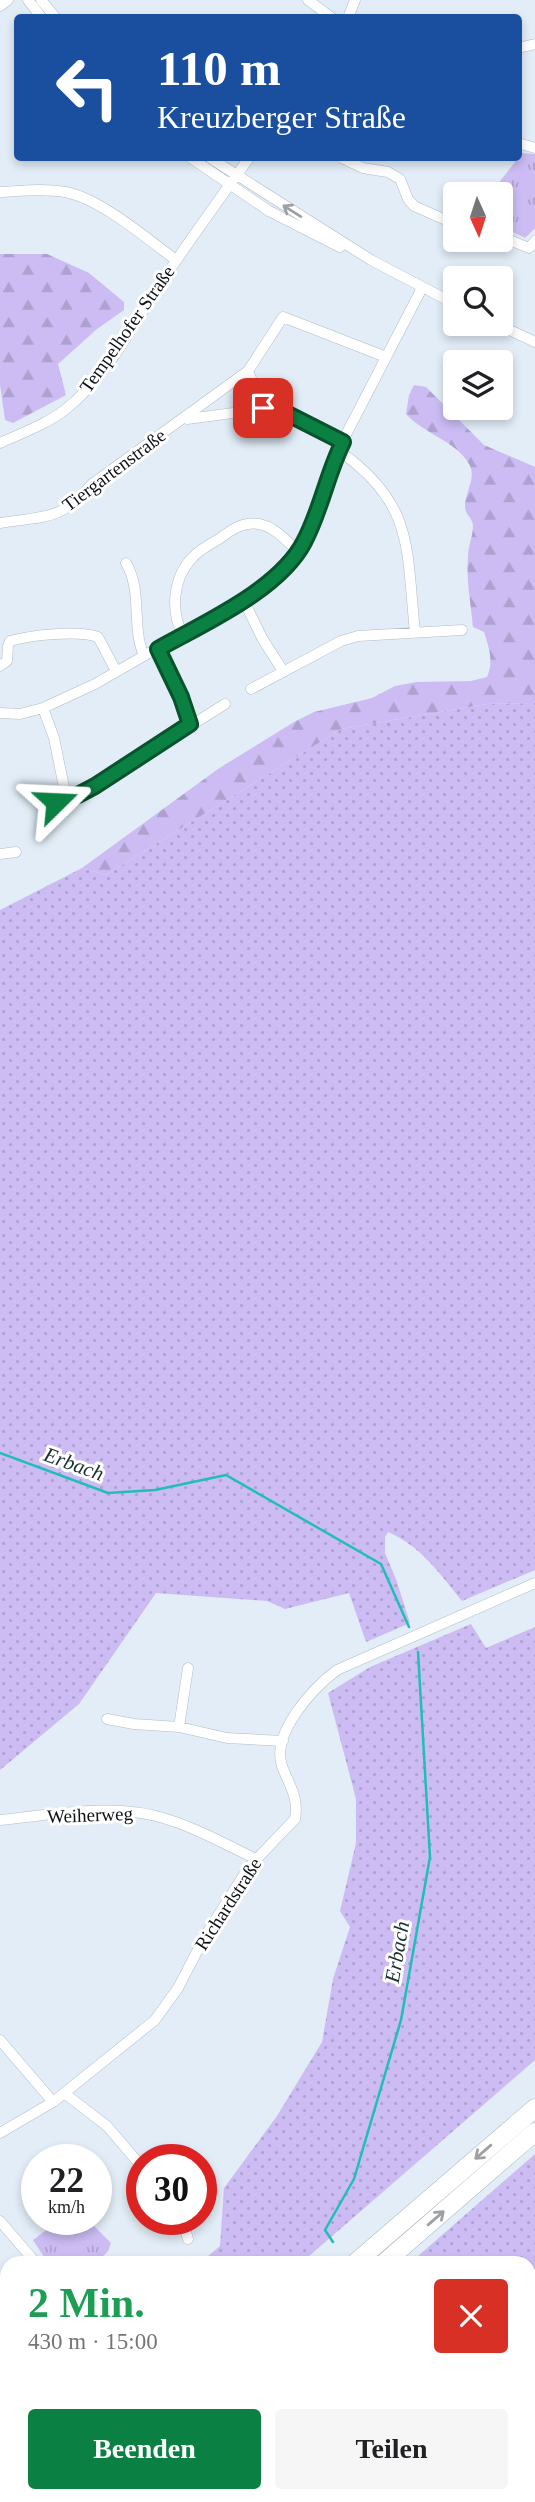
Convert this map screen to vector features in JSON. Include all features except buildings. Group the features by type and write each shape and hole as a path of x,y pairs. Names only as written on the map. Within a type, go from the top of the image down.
{"highway":[{"path":"363,2256 535,2108"},
{"path":"392,2256 535,2132"}],"street":[{"path":"0,6 8,0"},
{"path":"28,0 39,14"},
{"path":"41,0 53,14"},
{"path":"308,0 327,14"},
{"path":"196,161 233,181 305,231 371,260 443,298"},
{"path":"213,161 233,181"},
{"name":"Tempelhofer Straße","path":"0,443 49,420 78,399 109,362 176,260 247,161"},
{"path":"349,161 388,172 400,179 408,200 414,206 443,218"},
{"path":"0,192 50,190 74,194 126,224 176,260"},
{"path":"513,241 533,249"},
{"path":"0,713 20,714 43,708 95,684 183,635 275,577 298,552 318,509 341,446 422,288"},
{"name":"Tiergartenstraße","path":"0,523 50,516 66,510 78,501 92,484 248,371 283,317 386,357"},
{"path":"513,332 535,342"},
{"path":"248,371 263,408 280,410 341,446 387,495 403,527 415,632"},
{"name":"Tiergartenstraße","path":"184,419 263,408"},
{"path":"183,635 176,616 176,593 178,579 193,556 230,530 255,523 267,526 298,552"},
{"path":"126,563 135,583 138,640 144,656"},
{"path":"243,599 262,638 283,671"},
{"path":"251,689 349,639 462,630"},
{"path":"0,666 7,661 10,641 41,635 82,633 98,637 116,671"},
{"path":"158,649 181,697 190,724"},
{"path":"44,809 95,786 225,704"},
{"path":"43,708 54,738 66,797"},
{"path":"0,854 16,852"},
{"path":"107,1719 179,1727 228,1738 283,1741 293,1718 308,1696 337,1670 535,1583"},
{"path":"179,1727 188,1668"},
{"name":"Richardstraße","path":"0,2133 53,2102 134,2038 166,2008 216,1918 256,1859 295,1819 295,1798 281,1760 283,1741"},
{"name":"Weiherweg","path":"0,1820 132,1812 180,1823 256,1859"},
{"path":"0,2040 53,2102"},
{"path":"64,2093 107,2126 126,2148"},
{"path":"0,2221 30,2256"},
{"path":"187,2235 188,2239"}],"green space":[{"path":"522,153 535,154 535,228 525,238 513,232 513,182 499,182 516,161 522,161"},
{"path":"0,254 47,254 89,273 124,302 124,310 97,329 58,364 66,395 13,423 5,420 0,385"},
{"path":"414,385 426,387 443,404 443,420 459,420 484,445 535,467 535,703 487,704 341,729 106,875 82,868 218,769 314,712 372,698 395,686 417,682 471,681 487,677 490,665 489,649 484,632 473,627 468,583 468,553 473,525 465,506 471,469 456,449 406,414 409,395"},
{"path":"535,703 535,1570 462,1601 420,1553 388,1532 385,1537 385,1553 410,1623 366,1642 349,1593 285,1609 267,1601 156,1593 79,1704 0,1770 0,910 82,868 106,875 341,729 487,704"},
{"path":"471,1624 486,1648 535,1627 535,2060 309,2256 208,2256 220,2246 224,2188 277,2116 322,2042 333,1979 350,1927 340,1911 356,1843 356,1799 328,1693 370,1667"},
{"path":"535,2154 535,2256 418,2256"},
{"path":"40,2235 103,2235 111,2243 103,2256 43,2256 33,2240"}],"waterway":[{"name":"Erbach","path":"0,1453 108,1493 155,1490 226,1475 381,1564 409,1627"},
{"name":"Erbach","path":"333,2242 325,2230 354,2179 401,2020 430,1857 418,1652"}],"route":[{"path":"56,802 95,786 190,724 169,668 158,649 275,577 289,564 305,540 343,442 280,410 263,408"}]}
